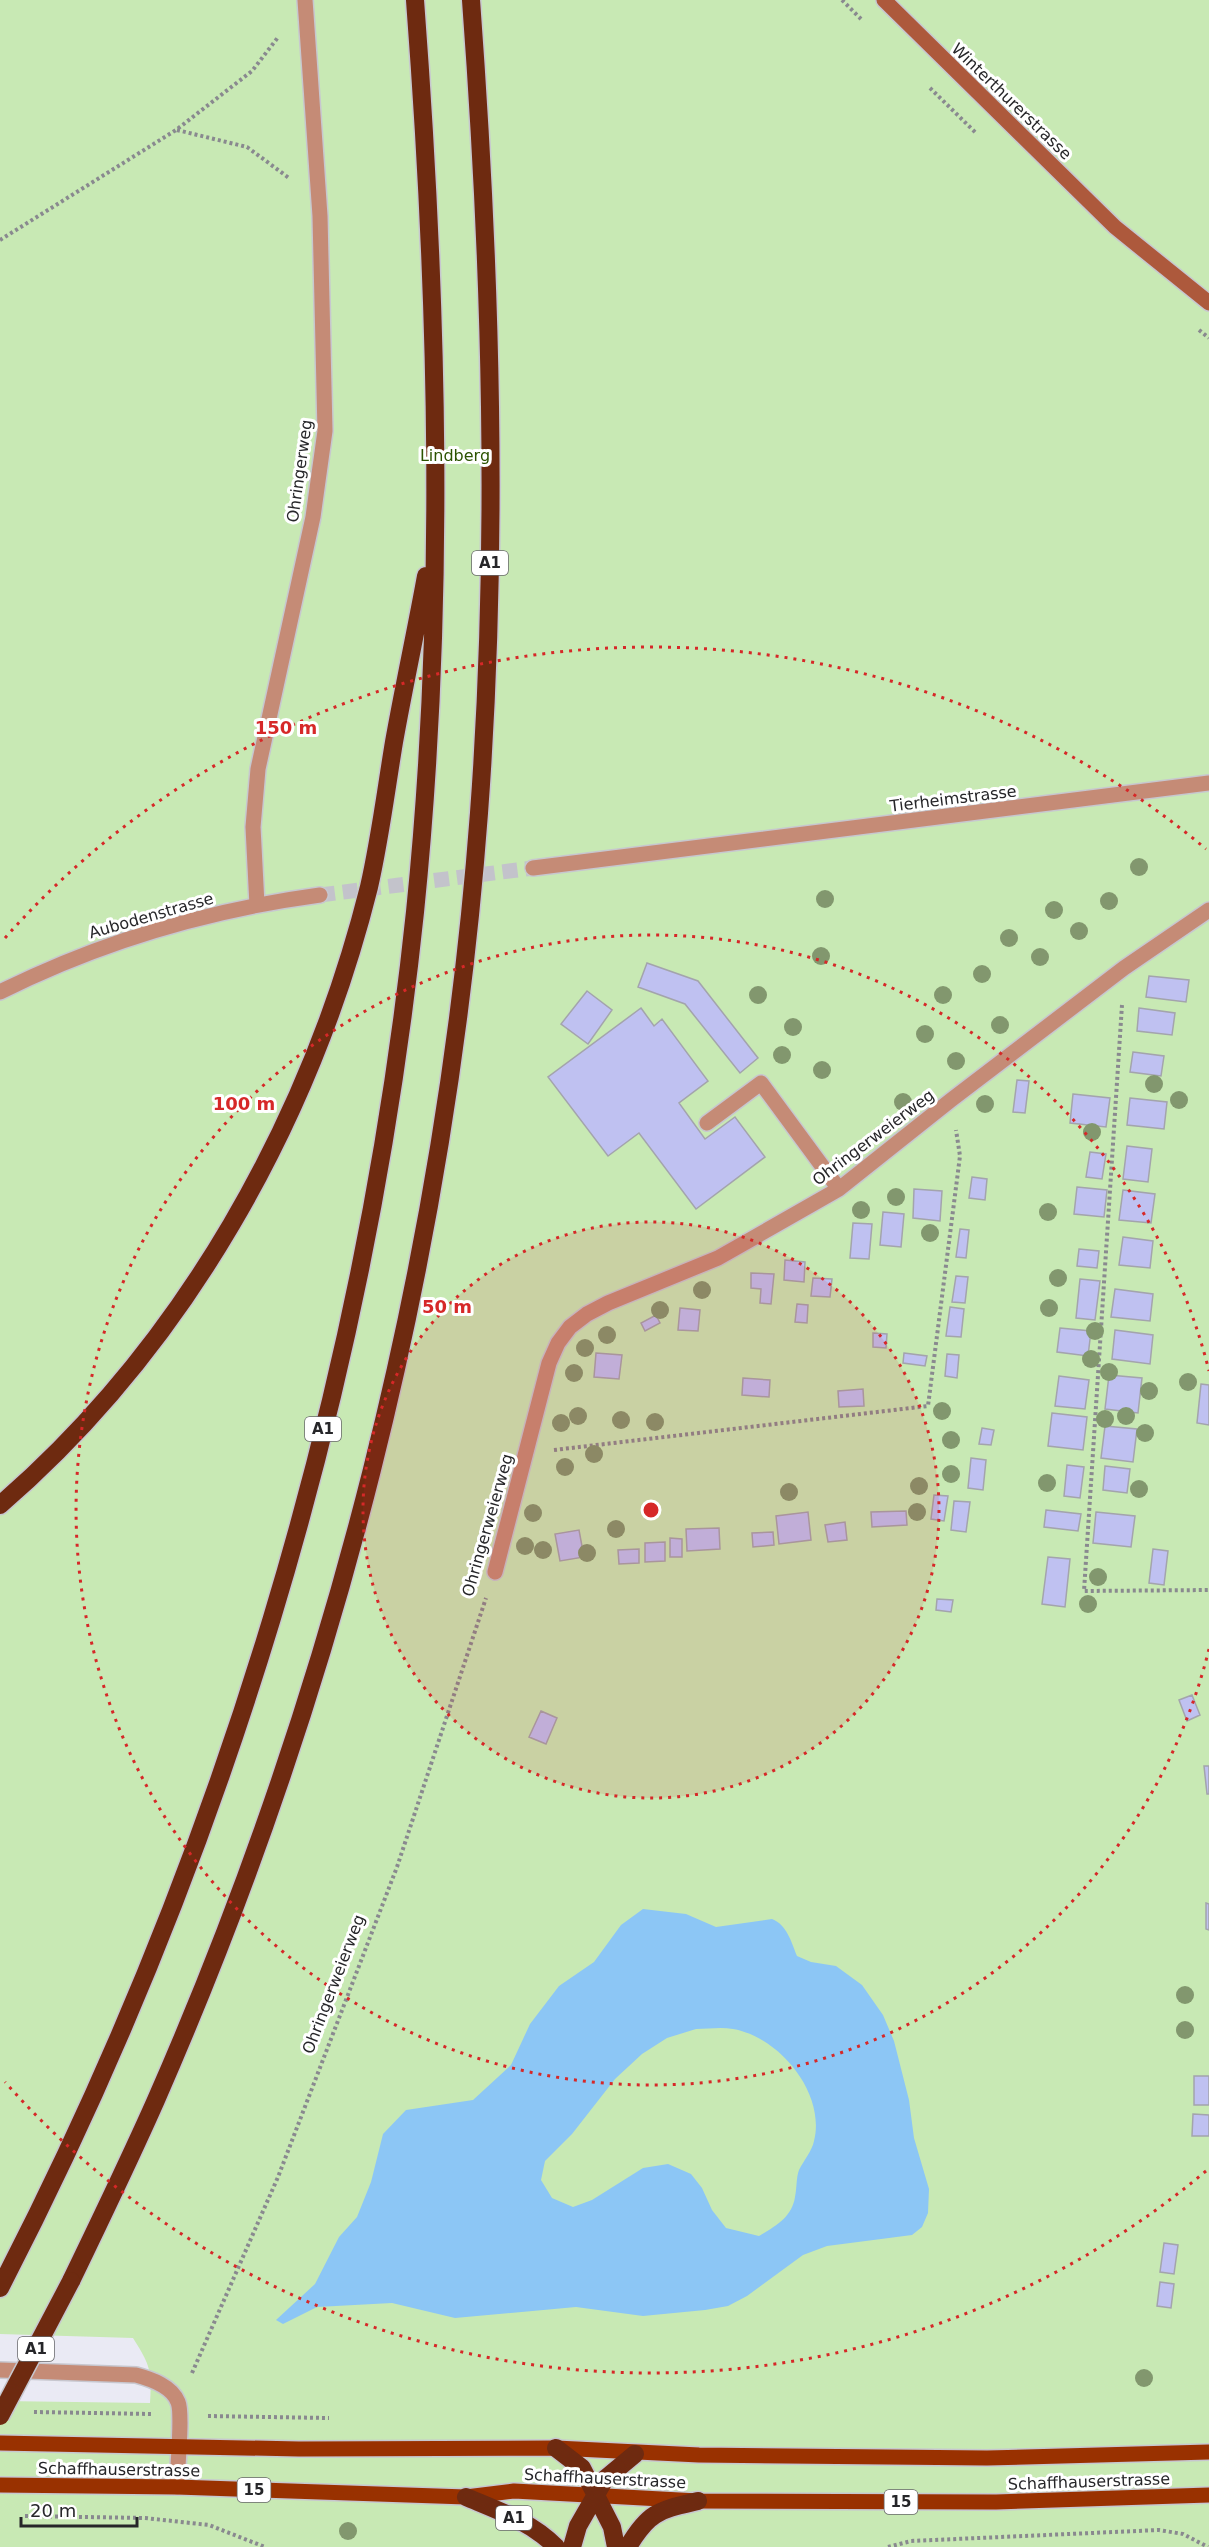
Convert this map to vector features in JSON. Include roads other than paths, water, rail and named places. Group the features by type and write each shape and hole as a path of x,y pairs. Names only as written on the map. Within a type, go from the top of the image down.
{"highway":[{"name":"A1","path":"2,2285 105,2072 179,1891 216,1790 267,1635 326,1417 370,1217 404,1004 415,912 426,776 436,527 432,286 415,0"},
{"name":"A1","path":"0,2416 71,2281 158,2096 232,1912 266,1820 327,1630 356,1530 403,1338 427,1215 454,1045 470,918 479,815 490,605 489,352 483,190 471,0"},
{"name":"A1","path":"0,1505 55,1454 92,1415 160,1332 218,1246 264,1166 285,1121 330,1011 369,886 436,527"},
{"path":"556,2448 582,2468 594,2496 612,2527 616,2547"},
{"path":"572,2547 578,2526 605,2479 635,2454"},
{"name":"A1","path":"466,2497 509,2515 548,2538 556,2547"},
{"path":"628,2547 639,2529 658,2511 698,2501"}],"main road":[{"name":"Winterthurerstrasse","path":"884,0 1115,227 1209,303"},
{"name":"Schaffhauserstrasse","path":"0,2443 299,2449 556,2448 635,2454 987,2458 1209,2452"},
{"name":"Schaffhauserstrasse","path":"0,2485 177,2487 466,2497 514,2491 698,2501 996,2502 1209,2495"}],"street":[{"name":"Ohringerweg","path":"257,905 253,827 258,769 313,517 323,456 325,409 320,216 305,1"},
{"name":"Tierheimstrasse","path":"533,868 1209,783"},
{"name":"Aubodenstrasse","path":"0,993 51,968 116,943 257,905 320,895"},
{"name":"Ohringerweierweg","path":"495,1572 549,1363 558,1343 570,1328 587,1314 608,1303 718,1258 839,1189 1124,968 1209,910"},
{"path":"707,1123 761,1083 839,1189"},
{"path":"0,2370 136,2375 171,2391 179,2403 177,2487"}],"water":[{"path":"643,1909 686,1914 716,1927 772,1919 785,1929 797,1956 811,1962 836,1966 862,1985 883,2015 894,2041 909,2100 914,2138 929,2189 928,2213 922,2227 912,2235 827,2246 803,2255 747,2296 728,2306 705,2310 643,2316 576,2307 455,2318 392,2303 317,2307 283,2324 276,2320 315,2284 339,2237 357,2217 371,2182 383,2134 406,2110 473,2100 511,2065 530,2024 559,1986 594,1962 621,1925","holes":["696,2029 733,2029 750,2034 767,2043 782,2056 796,2070 806,2087 813,2105 816,2123 814,2141 799,2170 796,2194 787,2215 777,2225 759,2236 726,2228 712,2210 702,2188 691,2174 668,2164 643,2168 592,2200 573,2207 552,2198 541,2180 545,2161 572,2134 615,2079 642,2054 667,2038"]}],"tunnel":[{"path":"320,895 533,868"}],"park label":[{"name":"Lindberg","path":"455,455"}]}
